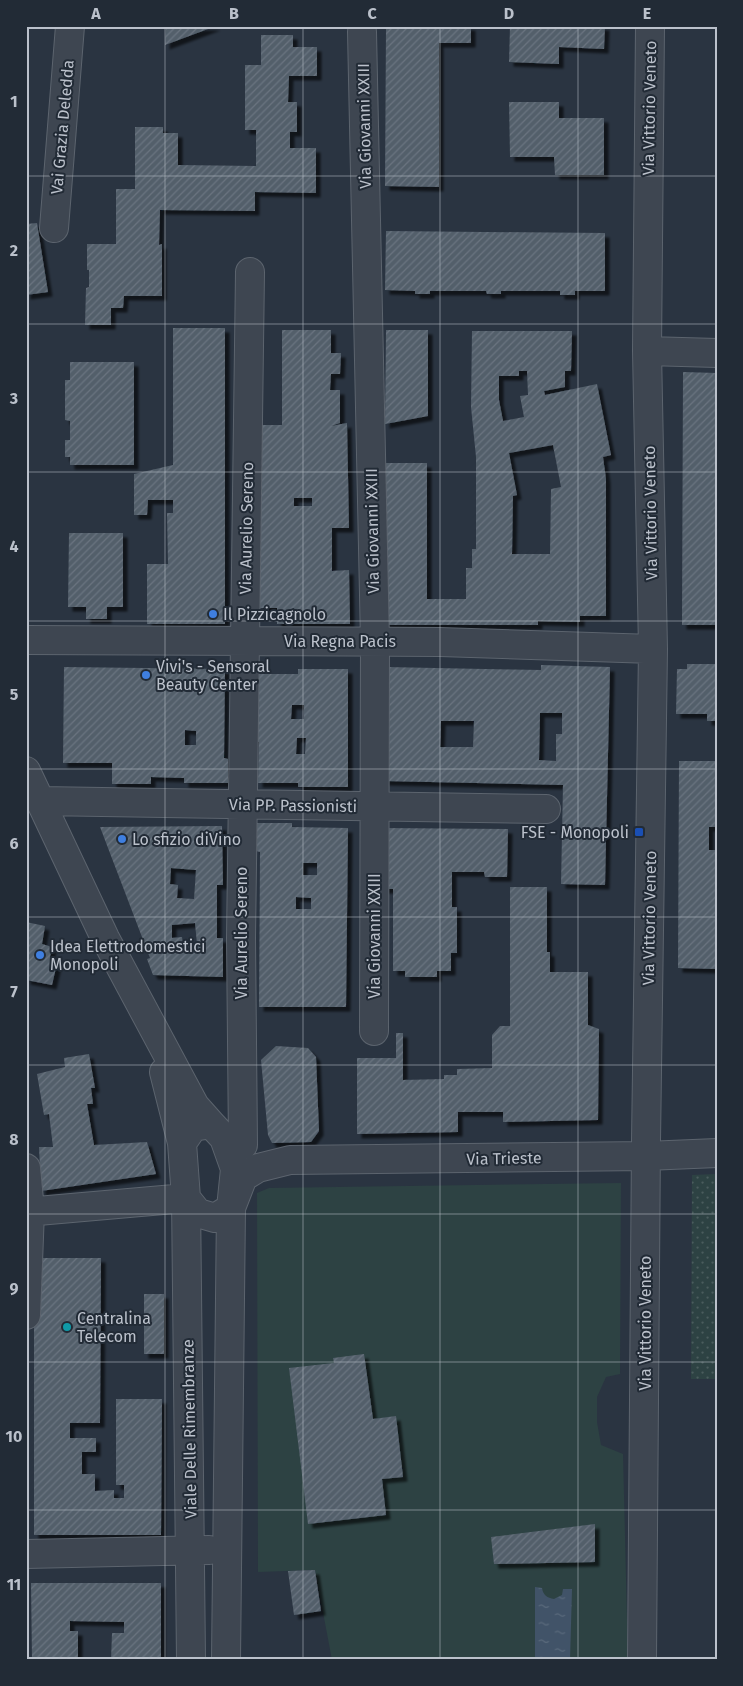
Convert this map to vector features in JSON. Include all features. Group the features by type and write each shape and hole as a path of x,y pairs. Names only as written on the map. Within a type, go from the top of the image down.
{"street":[{"name":"Vai Grazia Deledda","path":"54,228 70,26"},
{"name":"Via Vittorio Veneto","path":"642,1660 653,649 647,352 650,26"},
{"name":"Via Giovanni XXIII","path":"362,32 375,642 374,1030"},
{"name":"Via Aurelio Sereno","path":"226,1136 240,938 250,272"},
{"path":"647,352 717,353"},
{"name":"Via Regna Pacis","path":"26,640 440,642 653,649"},
{"path":"26,771 105,938 195,1106 226,1136 234,1169 226,1660"},
{"name":"Via PP. Passionisti","path":"41,801 546,809"},
{"name":"Viale Delle Rimembranze","path":"138,1000 164,1070 182,1142 186,1198 190,1660"},
{"path":"182,1142 193,1127 226,1136 290,1160"},
{"name":"Via Trieste","path":"290,1160 646,1156 717,1153"},
{"path":"28,1211 186,1198 198,1213 215,1218 232,1208 243,1177 258,1168 290,1160"},
{"path":"26,1168 28,1211 26,1315"},
{"path":"26,1554 228,1549"}],"green space":[{"path":"717,1174 717,1379 691,1379 692,1175"},
{"path":"621,1183 620,1374 606,1377 597,1397 597,1422 601,1445 623,1454 628,1660 332,1660 315,1570 258,1572 257,1193 269,1188"}],"water":[{"path":"535,1587 542,1588 546,1596 554,1599 562,1595 563,1589 572,1589 570,1660 535,1660"}],"building":[{"path":"166,26 216,26 165,45"},
{"path":"386,26 471,26 471,43 439,43 439,187 385,186"},
{"path":"510,26 605,26 604,49 559,47 559,64 509,62"},
{"path":"261,35 293,35 293,47 317,47 317,76 289,76 288,102 297,102 297,132 290,132 290,148 316,148 316,193 255,192 255,211 160,210 159,245 162,244 162,296 124,296 123,308 111,308 111,325 85,325 86,288 89,287 87,244 116,244 116,189 135,189 135,127 163,127 163,133 178,133 178,165 256,166 256,130 245,130 245,65 261,65"},
{"path":"509,102 559,102 559,118 604,118 604,175 555,175 554,157 510,157"},
{"path":"37,223 48,292 26,295 26,224"},
{"path":"386,231 605,233 605,291 575,291 575,295 560,295 560,291 501,291 501,294 487,294 486,291 430,291 430,294 415,294 415,291 385,290"},
{"path":"173,328 225,328 225,624 147,624 147,564 168,564 167,513 173,513 173,500 148,500 147,515 134,515 134,474 173,465"},
{"path":"282,330 331,330 331,353 341,353 340,374 331,374 330,390 340,390 340,423 331,426 347,423 349,528 332,528 332,571 349,570 350,624 277,624 277,608 259,608 260,425 282,425","holes":["294,498 312,498 312,506 294,506"]},
{"path":"386,330 428,330 428,416 385,424"},
{"path":"472,331 572,331 571,371 565,371 565,387 544,391 545,395 597,384 611,455 603,457 606,479 606,616 580,616 580,622 538,621 538,625 384,625 385,463 427,463 427,599 466,599 466,568 472,568 472,549 476,549 476,457 471,407","holes":["519,371 527,371 528,395 520,396 524,417 503,421 499,400 499,376 519,376","553,445 561,487 551,489 550,554 512,554 513,496 517,495 509,453"]},
{"path":"70,362 134,362 134,465 70,465 70,457 65,457 65,440 70,440 70,421 65,420 65,380 70,380"},
{"path":"683,372 717,373 717,625 682,625"},
{"path":"69,533 123,533 123,607 107,607 107,619 86,619 86,607 68,607"},
{"path":"687,664 717,664 717,721 707,721 707,714 676,714 677,669 687,669"},
{"path":"541,665 610,667 605,885 561,884 563,785 384,781 386,667 541,670","holes":["540,713 562,713 562,734 556,734 556,761 539,760","441,721 474,721 473,747 440,747"]},
{"path":"64,667 225,669 224,758 228,759 228,783 184,783 184,778 151,777 151,784 112,784 112,763 63,763","holes":["185,730 196,731 196,745 185,745"]},
{"path":"298,669 348,669 348,787 298,787 298,783 258,783 259,742 254,742 254,713 258,713 259,674 298,674","holes":["292,705 304,705 304,719 291,719","297,738 306,738 305,754 296,754"]},
{"path":"679,761 717,761 717,827 709,827 709,850 717,850 717,969 678,968"},
{"path":"256,823 292,823 292,827 348,828 346,1007 259,1007 260,852 256,851","holes":["303,863 317,863 317,875 303,875","296,897 311,898 311,909 296,909"]},
{"path":"222,826 223,885 217,885 217,938 223,938 223,977 153,975 147,959 150,958 100,827","holes":["171,868 196,870 194,899 177,898 178,885 170,884","195,923 197,944 183,945 182,937 172,938 172,925"]},
{"path":"383,828 508,829 507,877 485,877 484,872 452,872 452,907 457,907 457,953 451,953 451,971 437,971 437,977 405,977 405,971 393,971 393,889 383,889"},
{"path":"510,887 547,887 547,952 550,952 550,972 588,972 588,1025 599,1029 598,1120 503,1122 503,1112 458,1112 458,1132 357,1134 357,1058 396,1058 396,1033 403,1033 403,1080 444,1079 444,1075 457,1075 457,1069 492,1068 492,1035 500,1026 510,1026"},
{"path":"26,922 45,926 42,944 52,947 50,957 58,959 52,985 26,980"},
{"path":"276,1046 308,1048 316,1057 319,1131 311,1142 272,1143 268,1135 261,1060"},
{"path":"89,1054 95,1088 91,1088 93,1104 87,1104 94,1145 147,1142 156,1174 41,1191 39,1147 53,1147 49,1114 44,1115 37,1074 65,1067 64,1058"},
{"path":"34,1258 101,1258 100,1423 70,1423 70,1438 96,1438 96,1452 82,1452 82,1474 95,1474 95,1491 114,1490 114,1498 124,1498 124,1485 116,1485 116,1399 162,1399 161,1535 34,1535"},
{"path":"144,1294 164,1294 164,1354 144,1354"},
{"path":"364,1354 373,1419 396,1416 403,1477 382,1479 386,1515 308,1524 289,1368 334,1363 333,1358"},
{"path":"595,1524 595,1562 494,1564 491,1537"},
{"path":"315,1570 321,1611 294,1615 288,1571"},
{"path":"31,1583 161,1583 161,1660 111,1660 112,1633 124,1633 124,1622 70,1621 70,1631 78,1631 78,1660 32,1660"}],"place":[{"name":"Il Pizzicagnolo","path":"213,614"},
{"name":"Vivi's - Sensoral Beauty Center","path":"146,675"},
{"name":"FSE - Monopoli","path":"639,832"},
{"name":"Lo sfizio diVino","path":"122,839"},
{"name":"Idea Elettrodomestici Monopoli","path":"40,955"},
{"name":"Centralina Telecom","path":"67,1327"}]}
